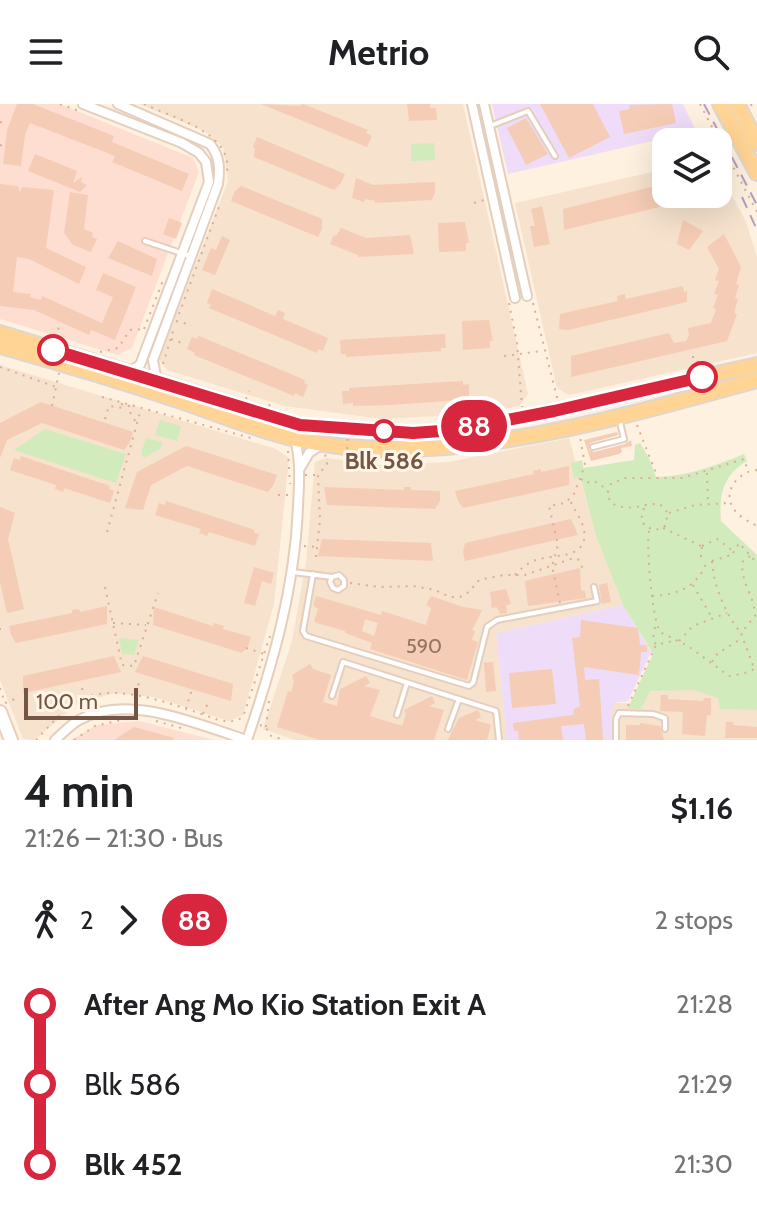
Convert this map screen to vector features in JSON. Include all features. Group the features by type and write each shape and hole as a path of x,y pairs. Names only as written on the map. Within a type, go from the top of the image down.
{"main road":[{"path":"720,104 757,173"},
{"path":"737,104 757,143"},
{"path":"0,333 300,425 413,433 455,430 554,411 757,365"},
{"path":"0,346 61,364 291,447 412,450 532,435 626,415 757,380"},
{"path":"2,707 11,740"},
{"path":"0,733 3,740"}],"street":[{"path":"83,104 182,143 199,153 210,173 202,212 186,255 140,365 127,373"},
{"path":"118,104 188,132 210,144 218,154 218,184 202,212"},
{"path":"472,104 515,298"},
{"path":"484,104 529,295"},
{"path":"157,382 153,360 186,255"},
{"path":"291,447 303,473"},
{"path":"55,740 88,715 134,708 246,740 281,630 293,572 303,473 309,453 324,448"}],"lane":[{"path":"514,104 517,113"},
{"path":"489,126 528,111 532,113 555,156"},
{"path":"145,241 186,255"},
{"path":"515,298 529,295"},
{"path":"593,447 624,439 626,415"},
{"path":"293,572 332,577 339,575 345,582 342,588 335,589 330,584 332,577"},
{"path":"313,574 303,631 306,636 466,686 473,683 487,627 497,620 597,601 594,587"},
{"path":"332,696 343,662 497,711 499,740"},
{"path":"397,715 407,683"},
{"path":"448,729 459,699"},
{"path":"616,740 619,713 653,714 665,718 665,729"}],"path":[{"path":"60,104 89,115"},
{"path":"700,104 757,212"},
{"path":"474,203 484,200"},
{"path":"100,352 118,348 130,330 144,329 167,271"},
{"path":"529,295 558,402"},
{"path":"511,311 518,355 520,411"},
{"path":"167,318 191,325"},
{"path":"54,340 59,327"},
{"path":"170,339 185,344"},
{"path":"504,356 545,351"},
{"path":"692,357 696,357 699,366"},
{"path":"52,406 61,364"},
{"path":"0,367 56,387"},
{"path":"247,398 249,391"},
{"path":"102,397 253,439"},
{"path":"105,419 111,399"},
{"path":"269,408 272,399"},
{"path":"109,406 123,408 124,405 118,403"},
{"path":"130,404 128,409 137,424"},
{"path":"107,532 142,408"},
{"path":"626,415 653,461 659,479"},
{"path":"348,465 349,417"},
{"path":"344,422 357,423"},
{"path":"560,608 552,566 558,545 549,506 570,500 581,478 585,465 580,432"},
{"path":"278,495 290,495 291,447"},
{"path":"316,557 320,520 318,475 327,464 324,448"},
{"path":"662,528 667,523 668,513 660,504 644,508 613,505 608,499 611,484 620,479 682,478 744,459 748,471"},
{"path":"757,470 742,474 733,484 731,503 741,517 757,526"},
{"path":"707,472 708,504"},
{"path":"303,473 318,475"},
{"path":"581,478 585,483 597,482 608,489"},
{"path":"514,576 528,563 573,553 584,538 581,519 570,500"},
{"path":"668,513 708,504 731,503"},
{"path":"624,713 656,645 647,546 649,529 641,520 644,508"},
{"path":"649,529 662,528 702,547"},
{"path":"655,624 662,635 729,676 756,668 741,633 728,613 710,561 701,556 702,547 717,539 743,561 743,577 755,611 753,621 741,633"},
{"path":"652,596 673,594 693,585 710,561 734,553 739,543 757,563"},
{"path":"304,546 317,547"},
{"path":"743,561 750,556"},
{"path":"345,582 379,587 413,586 460,597 479,580 514,576 571,559 578,559 583,569"},
{"path":"693,585 711,617"},
{"path":"105,587 122,665 134,666 158,593"},
{"path":"656,645 676,642 693,626 728,613"},
{"path":"113,623 147,625"},
{"path":"232,722 243,717 272,627"},
{"path":"711,663 718,653 741,638"},
{"path":"246,648 260,653"},
{"path":"137,695 139,682"},
{"path":"82,688 88,715"},
{"path":"186,710 192,689"},
{"path":"2,707 15,699"},
{"path":"203,715 208,703"},
{"path":"240,704 245,705"},
{"path":"74,740 95,726 131,718"},
{"path":"151,720 193,731"},
{"path":"266,727 269,735 284,740"}],"shaded area":[{"path":"0,104 60,104 193,158 199,172 132,348 118,355 0,319"},
{"path":"139,104 463,104 528,394 519,406 477,414 382,419 285,406 167,370 159,358 228,181 223,147 204,131"},
{"path":"492,104 683,104 695,128 652,128 652,141 508,174"},
{"path":"652,172 652,208 732,208 732,196 746,222 757,257 757,353 569,395 557,388 515,203"},
{"path":"0,365 276,449 289,458 274,604 243,715 229,721 154,697 114,693 77,704 34,740 23,739 0,680"},
{"path":"569,438 596,536 623,605 496,633 507,740 295,740 263,729 292,641 306,562 315,462 327,458 380,465 449,462"},
{"path":"623,605 651,652 628,701 613,703 611,740 507,740 496,633"},
{"path":"658,651 757,689 757,740 611,740 612,703 633,703"},
{"path":"139,721 214,740 71,740 97,725"}],"green space":[{"path":"434,143 435,160 411,161 411,144"},
{"path":"160,420 181,426 177,441 155,435"},
{"path":"45,429 126,454 116,483 14,450"},
{"path":"146,438 163,442 160,449 144,458 141,454"},
{"path":"640,443 656,477 690,472 744,454 747,461 724,486 721,521 757,555 757,710 720,709 718,698 695,690 650,691 641,709 628,708 653,654 623,605 596,536 580,476 574,479 571,463 582,460 583,468 634,460 635,445"},
{"path":"119,638 139,640 134,655 122,654"}],"building":[{"path":"17,104 33,104 114,136 112,142 189,174 182,191 112,162 115,156 30,123 25,135 21,166 3,164 7,130"},
{"path":"261,104 303,104 368,130 366,133 372,136 367,147"},
{"path":"407,104 430,104 430,108 436,108 437,120 409,121"},
{"path":"540,104 593,104 610,137 569,158"},
{"path":"672,104 676,123 624,134 619,111 630,109 629,105"},
{"path":"526,118 548,154 526,165 507,128"},
{"path":"257,137 345,174 341,183 334,190 254,157 253,147"},
{"path":"35,154 77,171 73,183 82,177 81,182 87,185 80,192 28,171"},
{"path":"356,178 373,185 435,182 435,192 432,200 375,203 365,199 364,202 352,198"},
{"path":"0,184 18,186 20,192 22,187 54,190 46,248 86,267 79,284 29,259 17,257 13,292 31,294 30,297 41,300 42,296 102,323 113,297 96,290 103,273 136,287 115,340 91,330 89,335 34,310 0,306"},
{"path":"241,186 322,219 318,237 231,201"},
{"path":"652,187 652,208 655,208 564,230 563,209"},
{"path":"70,192 88,195 84,229 97,239 91,252 73,245 64,233"},
{"path":"542,206 550,244 534,247 530,226 535,226 531,209"},
{"path":"169,218 182,223 176,239 163,234"},
{"path":"683,220 703,231 689,250 677,244"},
{"path":"465,222 469,243 466,243 466,251 439,252 438,223"},
{"path":"341,228 366,238 410,235 414,254 358,257 330,244"},
{"path":"724,234 741,267 736,284 739,285 734,313 737,314 727,341 571,377 571,356 669,333 674,343 686,341 688,328 711,323 716,309 713,308 718,295 714,294 719,281 715,280 719,269 707,247"},
{"path":"222,236 230,240 215,275 202,270 211,248 216,250"},
{"path":"118,241 157,259 152,276 108,258"},
{"path":"683,286 684,292 687,291 687,302 568,330 559,329 560,314 618,301 617,296 625,294 626,299"},
{"path":"212,289 275,316 278,310 285,313 283,319 328,338 323,351 318,349 317,353 209,308 211,305 207,303"},
{"path":"489,320 493,341 490,341 490,348 463,350 462,321"},
{"path":"445,334 446,348 441,348 441,351 346,357 346,354 341,354 340,340"},
{"path":"199,336 305,380 304,383 308,385 303,397 194,355 187,349 192,337 197,339"},
{"path":"463,381 463,385 469,384 469,397 460,397 460,400 392,405 343,404 342,391 349,391 349,388"},
{"path":"41,402 133,432 130,442 124,450 42,423 7,440 0,458 0,423"},
{"path":"617,432 618,435 590,443 589,450 594,452 631,440 632,446 621,448 619,454 591,461 584,440"},
{"path":"186,446 277,475 274,484 268,492 187,466 151,485 143,510 125,508 137,472"},
{"path":"21,456 110,486 109,489 114,491 110,503 64,488 63,492 55,489 56,485 10,470 14,458 20,460"},
{"path":"569,466 569,485 463,508 455,491 534,474 533,471 541,469 541,472"},
{"path":"324,487 404,490 404,487 411,487 411,490 440,491 440,501 435,509 327,505"},
{"path":"166,501 255,530 254,533 259,534 255,546 209,532 207,536 199,533 201,529 155,515 159,503 165,505"},
{"path":"0,507 15,513 8,539 24,609 7,613 0,582"},
{"path":"571,519 578,535 465,561 465,543"},
{"path":"322,539 431,543 433,561 318,556"},
{"path":"254,567 274,573 271,584 262,581 255,606 244,603"},
{"path":"580,568 581,590 585,591 586,598 528,606 525,581"},
{"path":"607,583 611,602 602,604 599,585"},
{"path":"506,589 511,604 506,605 507,613 500,614 497,607 492,608 490,592"},
{"path":"316,596 426,625 431,608 426,605 431,596 482,610 472,630 475,631 472,640 478,642 467,680 370,649 372,643 314,621 318,609 313,605","holes":["365,619 378,623 374,636 362,631"]},
{"path":"107,606 107,624 16,643 11,635 9,626 72,613 72,610 79,609 80,612"},
{"path":"154,607 213,626 214,623 224,626 223,629 251,637 248,646 242,653 153,625"},
{"path":"581,620 638,628 640,645 647,645 647,652 641,652 639,675 584,667 585,680 599,679 603,740 586,740 584,724 561,726 563,740 519,740 513,723 573,715 574,709 580,706 572,638 580,637"},
{"path":"114,656 121,672 23,693 23,676"},
{"path":"143,656 233,684 231,701 135,672"},
{"path":"493,662 496,691 486,692 484,663"},
{"path":"310,664 313,669 331,675 323,702 337,706 340,689 366,676 370,683 364,686 380,690 370,716 402,726 406,714 404,710 432,696 435,703 429,706 444,710 434,740 320,740 277,727 288,691 291,692 294,682 292,675"},
{"path":"552,669 556,704 512,708 509,673"},
{"path":"661,695 668,695 668,699 703,701 704,698 711,698 711,715 707,715 705,736 682,734 683,712 660,711"},
{"path":"478,710 481,717 475,720 491,725 487,740 448,740 459,718"},
{"path":"726,722 757,727 757,738 725,738"},
{"path":"640,723 660,726 664,740 626,740 626,725"},
{"path":"134,727 174,738 174,740 114,740"}],"railway":[{"path":"704,104 757,205"},
{"path":"742,197 757,230"}],"bus line":[{"name":"88","path":"53,350 300,425 413,433 455,430 554,411 702,377"}],"place":[{"name":"Blk 586","path":"384,431"}]}
